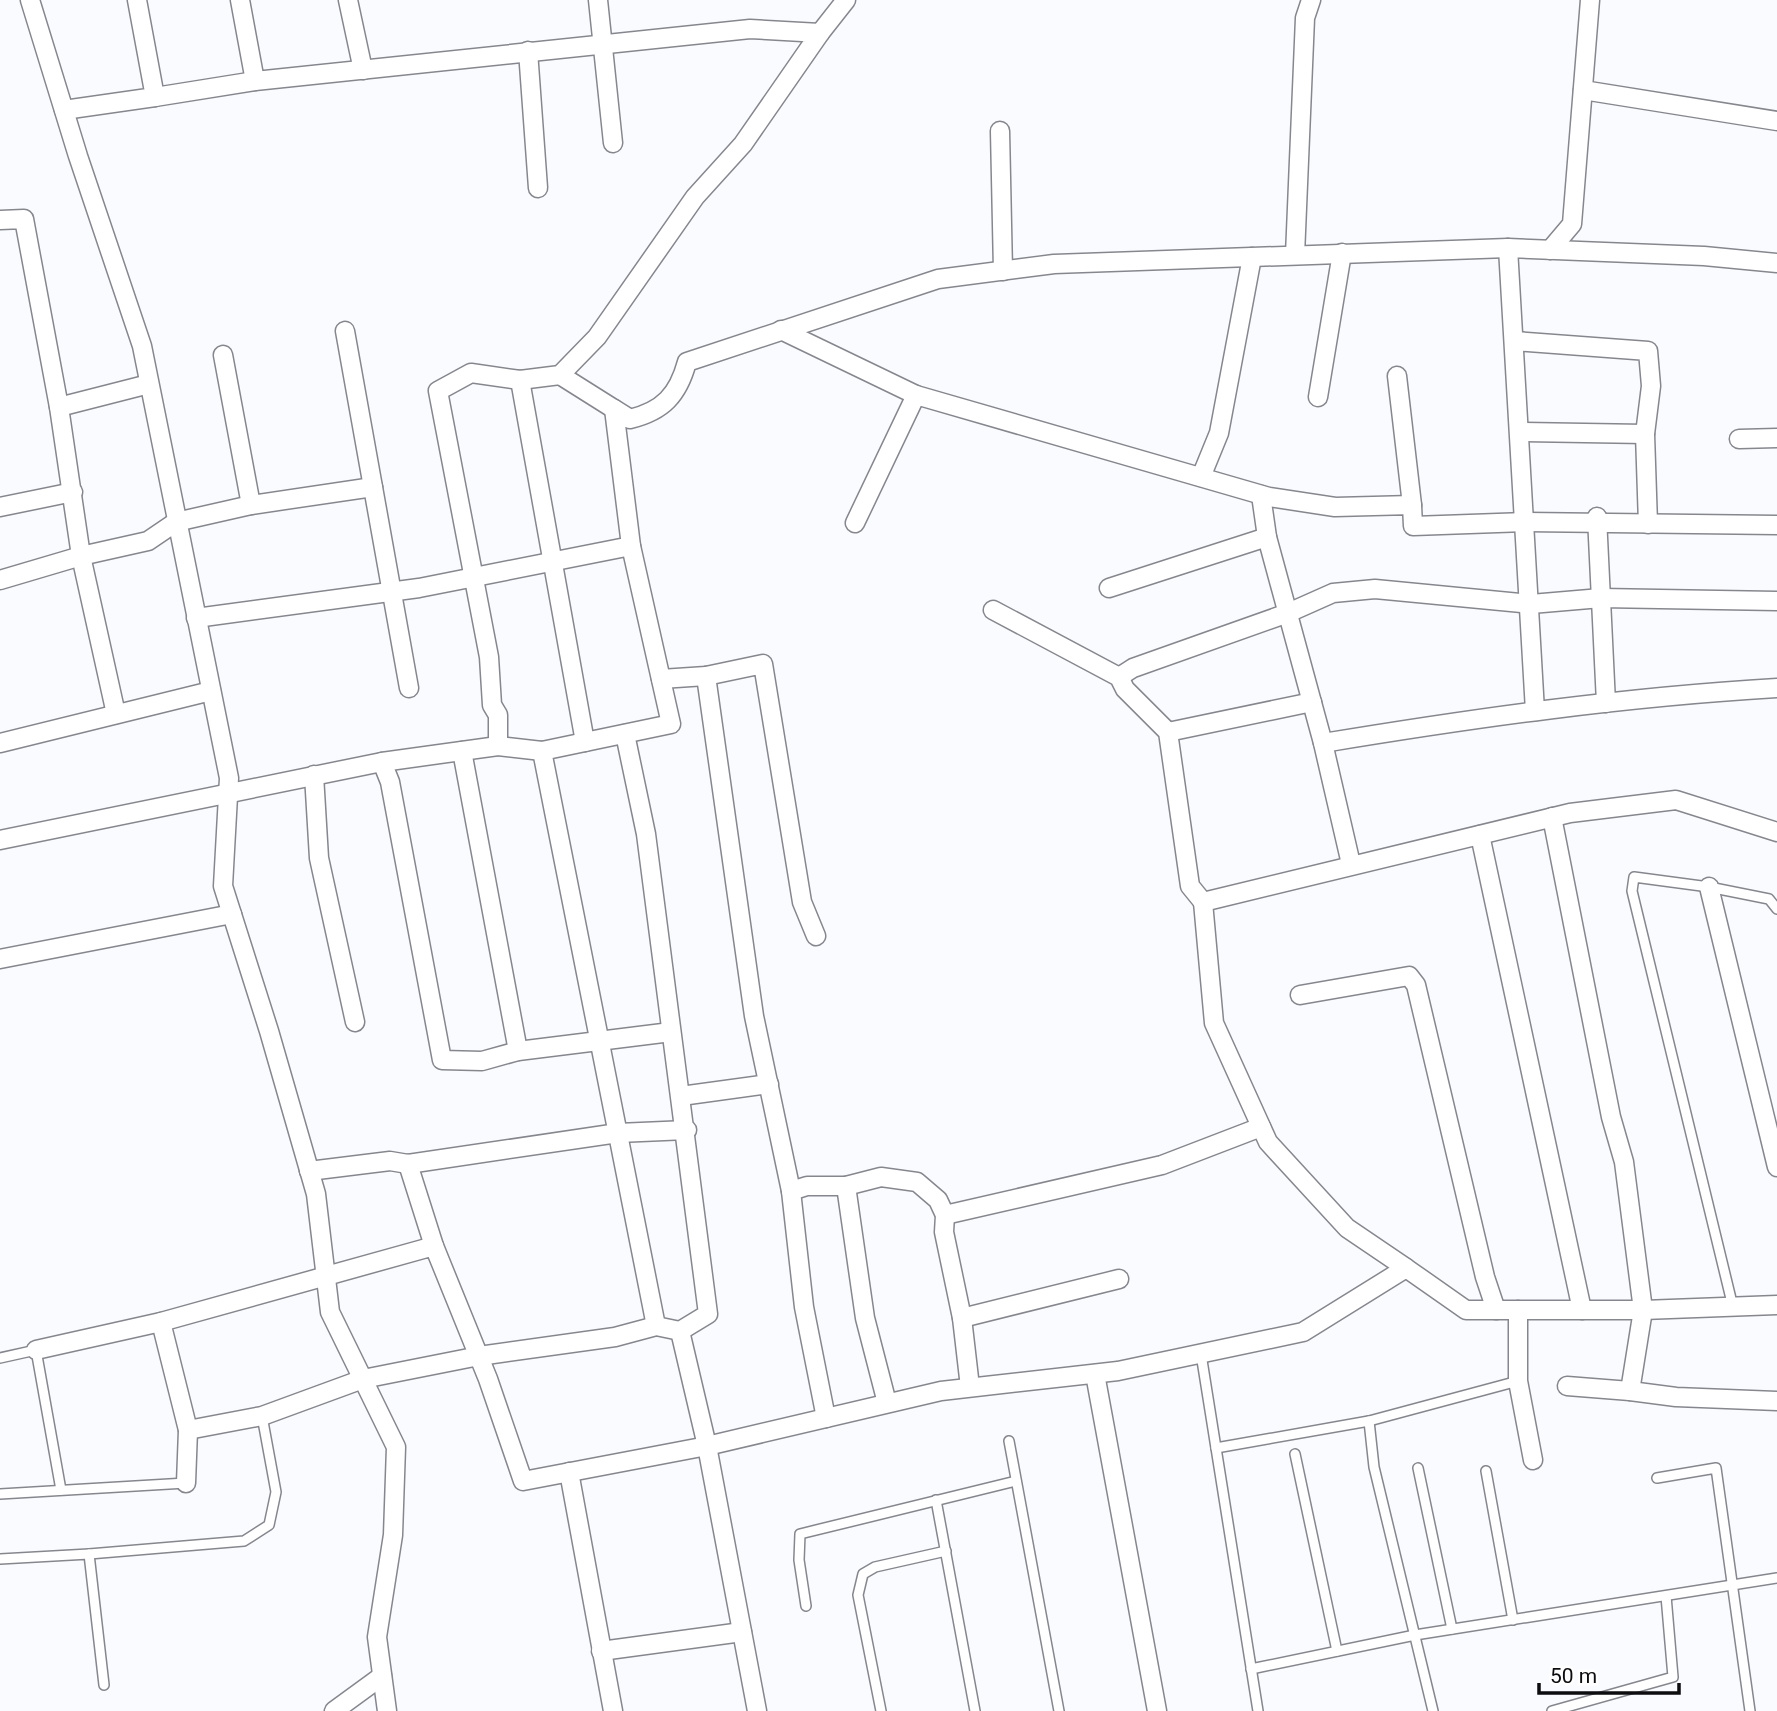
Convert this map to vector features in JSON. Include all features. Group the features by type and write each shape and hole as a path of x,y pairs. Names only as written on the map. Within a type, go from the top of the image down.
{"street":[{"path":"30,0 142,346 229,778 223,886 316,1194 330,1312 396,1447 393,1535 377,1637 387,1711"},
{"path":"137,0 155,97"},
{"path":"240,0 255,81"},
{"path":"348,0 363,70"},
{"path":"598,0 612,143"},
{"path":"498,746 498,715 492,705 489,657 438,391 471,373 520,380 560,375 597,337 695,197 743,144 846,0"},
{"path":"1295,255 1305,18 1311,0"},
{"path":"1550,250 1572,223 1590,0"},
{"path":"64,110 255,81 602,43 750,29 820,33"},
{"path":"527,51 538,188"},
{"path":"1583,90 1777,121"},
{"path":"1000,131 1003,271"},
{"path":"0,220 24,219 59,407 81,556 116,714"},
{"path":"560,375 630,419 652,414 680,387 687,362 937,279 1054,264 1508,248 1704,256 1777,263"},
{"path":"1508,248 1521,432 1535,711"},
{"path":"1318,397 1342,253"},
{"path":"1201,477 1219,433 1252,257"},
{"path":"781,330 916,396 1261,495 1335,507 1412,505"},
{"path":"345,331 409,688"},
{"path":"1514,341 1648,351 1651,386 1645,435 1648,524"},
{"path":"223,355 251,505"},
{"path":"1397,376 1413,527 1597,520 1648,524 1777,525"},
{"path":"520,380 585,742"},
{"path":"59,407 149,384"},
{"path":"855,523 916,396"},
{"path":"0,840 382,762 498,746 542,751 671,724 631,546 614,409"},
{"path":"1521,432 1645,435"},
{"path":"1739,439 1777,438"},
{"path":"0,580 81,556 148,541 176,522 251,505 373,487"},
{"path":"0,507 73,492"},
{"path":"1261,495 1268,537 1323,743 1351,864"},
{"path":"1597,520 1606,703"},
{"path":"1109,588 1268,537"},
{"path":"196,618 391,592 631,546"},
{"path":"1119,677 1133,668 1288,613 1333,593 1375,589 1531,604 1601,598 1777,601"},
{"path":"993,610 1119,677 1125,689 1168,732 1191,886 1203,902 1214,1023 1268,1142 1347,1228 1466,1310 1643,1310 1777,1305"},
{"path":"661,679 706,676 763,664 802,902 816,936"},
{"path":"706,676 754,1016 791,1191 804,1307 826,1418"},
{"path":"1323,743 1535,711 1678,694 1777,688"},
{"path":"0,743 211,691"},
{"path":"1168,732 1312,702"},
{"path":"188,1430 262,1416 363,1379 479,1356 615,1337 656,1326 680,1331 708,1314 687,1130 671,1032 646,834 625,734"},
{"path":"462,751 518,1051"},
{"path":"542,751 656,1326"},
{"path":"382,762 390,782 442,1060 482,1061 518,1051 671,1032"},
{"path":"314,775 319,858 355,1022"},
{"path":"1203,902 1552,817 1676,800 1777,832"},
{"path":"1552,817 1611,1117 1624,1162 1643,1310 1630,1391"},
{"path":"1480,835 1582,1310"},
{"path":"1709,887 1777,1167"},
{"path":"0,960 232,914"},
{"path":"1300,995 1409,976 1416,985 1485,1277 1496,1310"},
{"path":"681,1096 769,1084"},
{"path":"945,1215 1162,1165 1261,1127"},
{"path":"309,1171 390,1161 408,1164 618,1133 687,1130"},
{"path":"408,1164 434,1246 479,1356 523,1481 707,1446 887,1403 970,1387 1095,1374 1303,1332 1406,1268"},
{"path":"791,1191 807,1186 846,1186 881,1177 917,1182 938,1200 945,1215 944,1232 962,1318 970,1387"},
{"path":"846,1186 865,1318 887,1403"},
{"path":"36,1350 161,1322 434,1246"},
{"path":"962,1318 1119,1279"},
{"path":"1518,1310 1518,1381 1533,1460"},
{"path":"161,1322 188,1430 186,1483"},
{"path":"680,1331 707,1446 757,1711"},
{"path":"1095,1374 1157,1711"},
{"path":"1567,1386 1675,1397 1777,1401"},
{"path":"569,1472 613,1711"},
{"path":"601,1651 742,1632"},
{"path":"334,1711 382,1676"}],"lane":[{"path":"1733,1307 1632,891 1634,877 1709,887 1769,899 1777,909"},
{"path":"0,1358 36,1350 61,1490"},
{"path":"1201,1354 1258,1711"},
{"path":"1216,1448 1369,1421 1518,1381"},
{"path":"0,1559 244,1541 269,1525 276,1492 262,1416"},
{"path":"1369,1421 1374,1467 1433,1711"},
{"path":"1009,1441 1059,1711"},
{"path":"1295,1454 1337,1651"},
{"path":"1418,1468 1452,1629"},
{"path":"1657,1478 1716,1468 1750,1711"},
{"path":"1486,1471 1513,1620"},
{"path":"806,1606 799,1560 800,1534 1016,1480"},
{"path":"0,1494 186,1483"},
{"path":"936,1500 975,1711"},
{"path":"881,1711 858,1595 863,1574 875,1567 946,1551"},
{"path":"89,1554 104,1685"},
{"path":"1251,1669 1415,1635 1777,1578"},
{"path":"1552,1711 1672,1678 1666,1596"}]}
